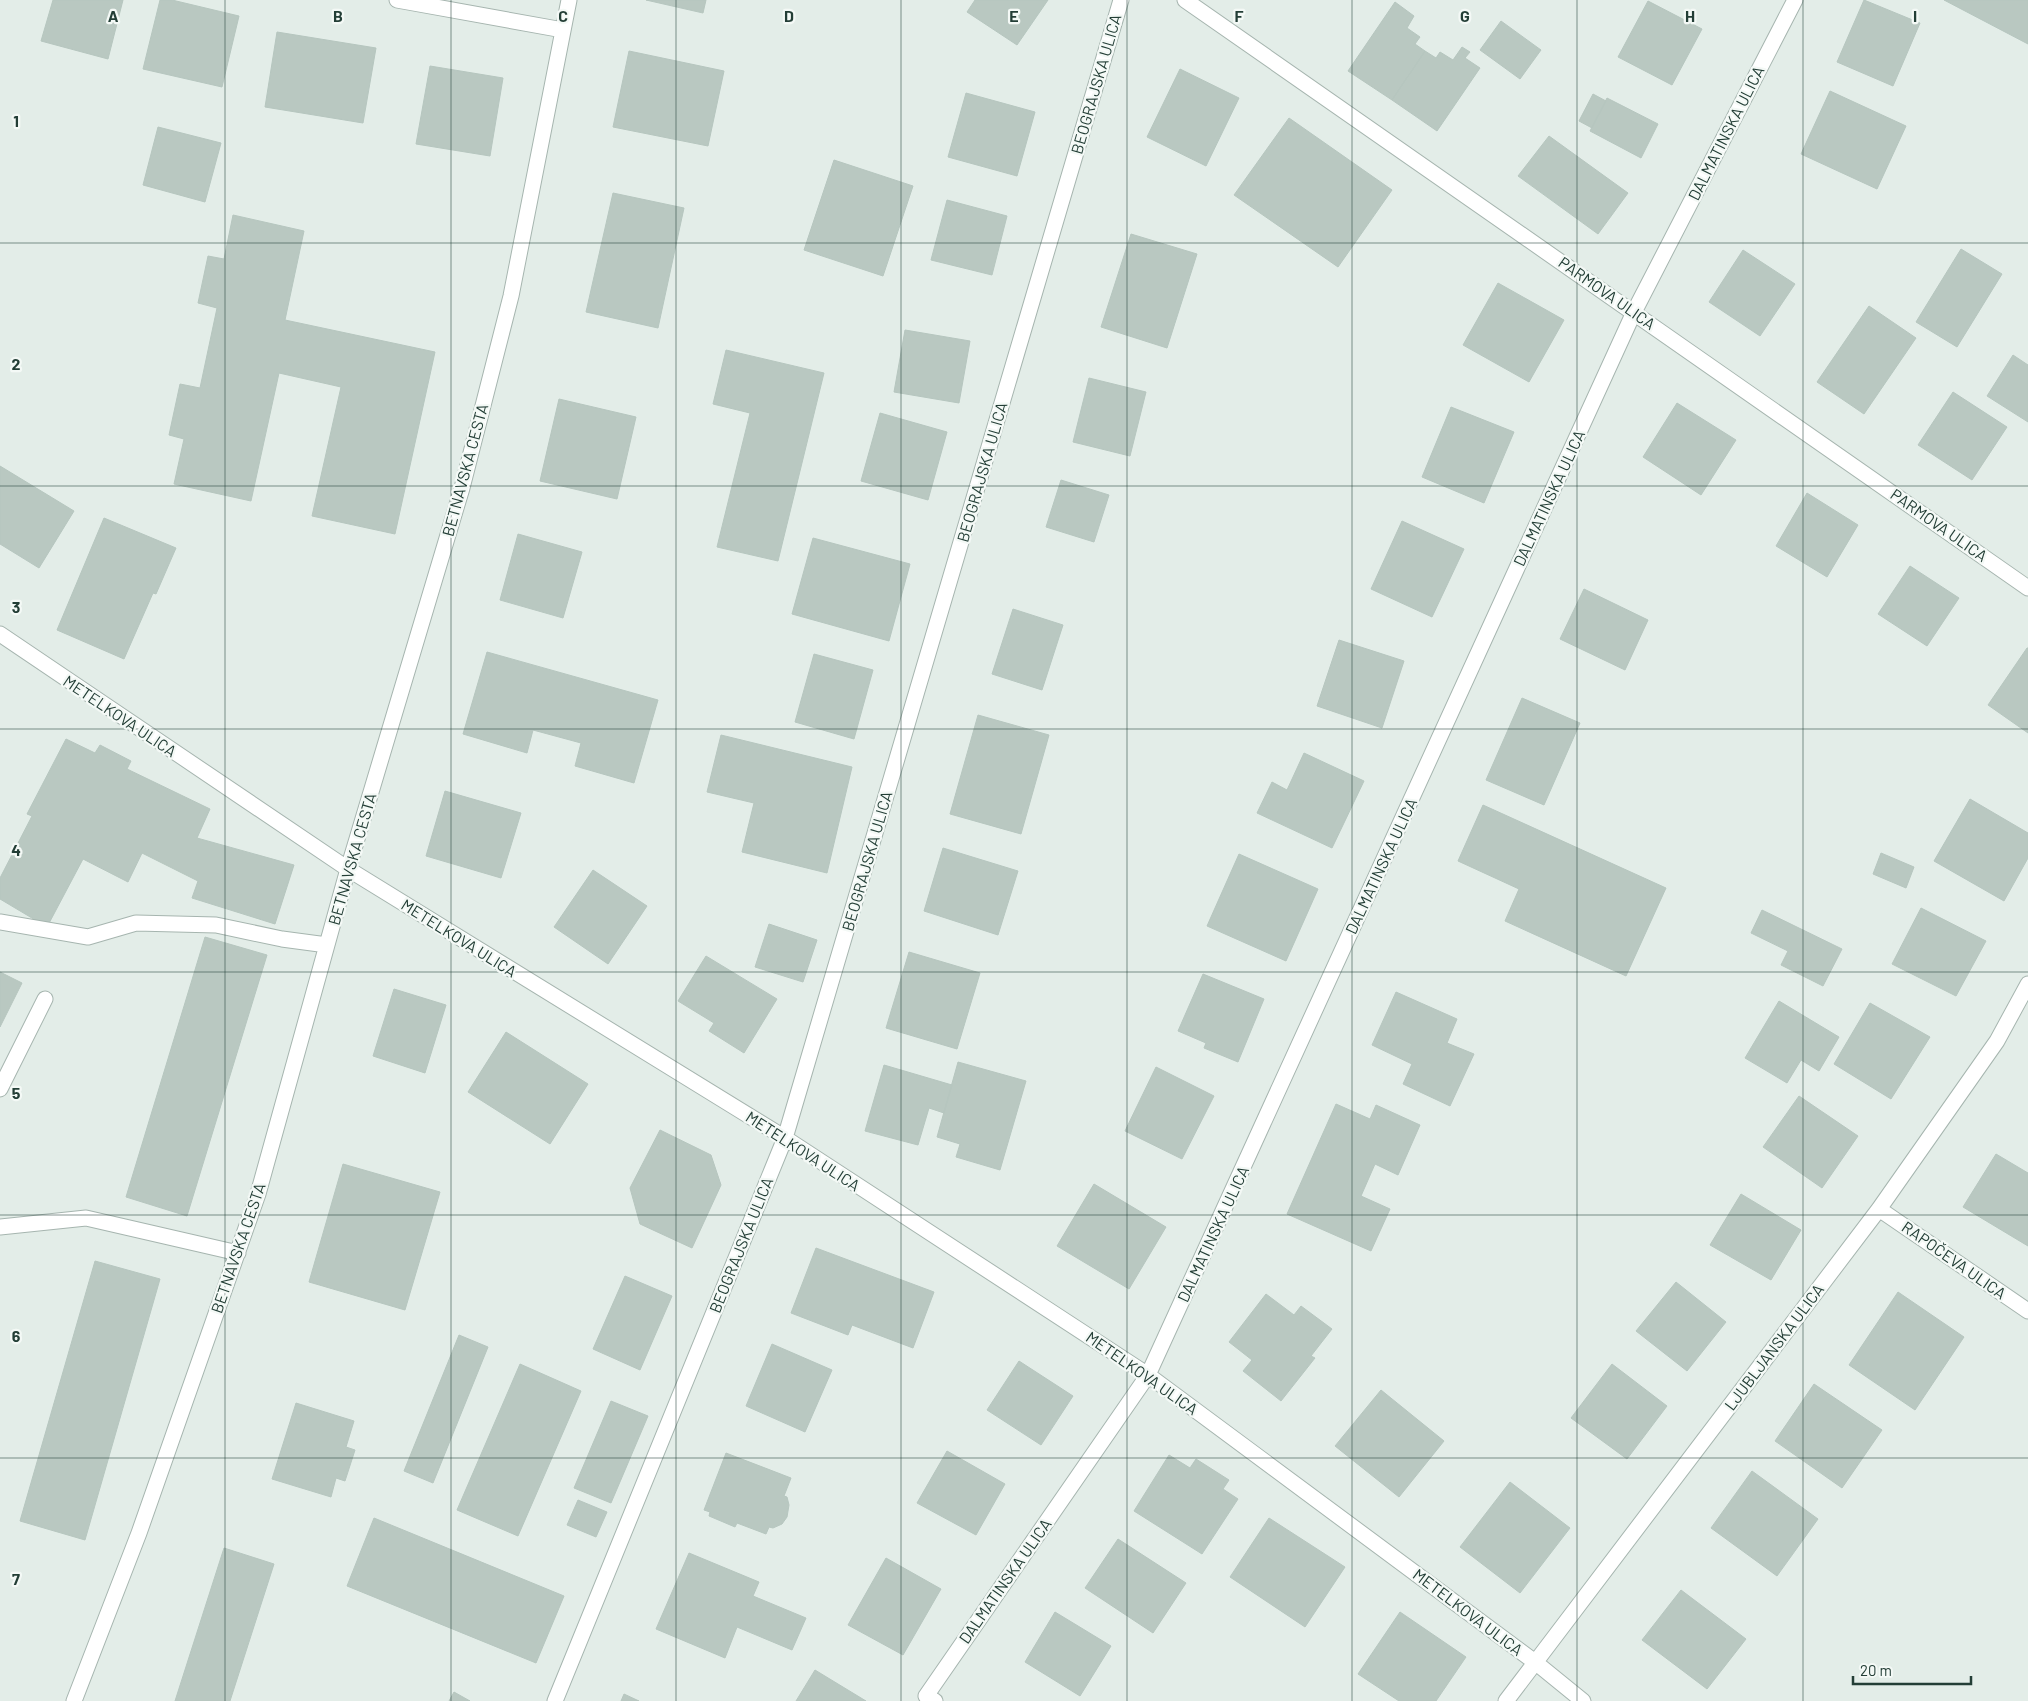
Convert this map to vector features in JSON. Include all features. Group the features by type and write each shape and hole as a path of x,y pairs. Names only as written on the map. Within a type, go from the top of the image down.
{"street":[{"path":"396,0 563,30"},
{"name":"BETNAVSKA CESTA","path":"74,1701 139,1533 258,1194 348,869 464,479 511,296 569,0"},
{"name":"BEOGRAJSKA ULICA","path":"555,1701 784,1138 1121,0"},
{"name":"PARMOVA ULICA","path":"1185,0 2028,588"},
{"name":"DALMATINSKA ULICA","path":"934,1701 926,1696 1148,1375 1634,312 1795,0"},
{"name":"METELKOVA ULICA","path":"0,634 348,869 784,1138 1148,1375 1535,1662 1583,1701"},
{"path":"0,922 88,937 136,923 216,925 327,946"},
{"name":"LJUBLJANSKA ULICA","path":"1506,1701 1879,1208 1998,1040 2028,984"},
{"path":"0,1089 45,999"},
{"name":"RAPOČEVA ULICA","path":"1879,1208 2028,1311"},
{"path":"0,1227 86,1218 238,1253"}],"building":[{"path":"53,0 123,0 108,59 41,41"},
{"path":"160,0 172,0 239,16 222,87 143,69"},
{"path":"646,0 706,0 703,13"},
{"path":"975,0 1048,0 1017,45 967,12"},
{"path":"1864,0 1920,23 1893,86 1837,62"},
{"path":"1944,0 2028,0 2028,44"},
{"path":"1648,1 1702,29 1672,85 1618,57"},
{"path":"1395,2 1414,16 1407,28 1420,37 1415,44 1425,51 1392,100 1348,71"},
{"path":"1501,21 1541,50 1520,79 1480,50"},
{"path":"277,32 376,48 363,123 265,107"},
{"path":"1462,47 1470,52 1465,58 1480,68 1437,131 1392,100 1425,51 1436,58 1440,52 1453,60"},
{"path":"629,51 724,71 708,146 613,127"},
{"path":"430,66 503,78 490,156 416,144"},
{"path":"1180,69 1239,98 1206,166 1147,137"},
{"path":"1830,91 1906,126 1877,189 1801,154"},
{"path":"966,93 1035,112 1017,176 948,157"},
{"path":"1593,94 1606,101 1592,128 1579,121"},
{"path":"1607,98 1658,124 1641,158 1590,131"},
{"path":"1289,118 1392,190 1338,267 1234,195"},
{"path":"158,127 221,143 205,202 143,185"},
{"path":"1549,136 1628,193 1598,234 1518,176"},
{"path":"834,160 913,186 883,276 804,250"},
{"path":"613,193 684,208 658,328 586,312"},
{"path":"947,200 1007,216 992,275 931,260"},
{"path":"233,215 304,231 285,320 435,352 395,534 312,516 341,387 279,373 251,501 174,484 184,439 169,435 180,384 200,388 217,308 198,303 208,256 224,259"},
{"path":"1131,234 1197,254 1167,348 1101,327"},
{"path":"1961,249 2002,274 1957,347 1916,322"},
{"path":"1743,250 1795,284 1760,336 1709,302"},
{"path":"1498,283 1564,320 1529,382 1463,345"},
{"path":"1869,306 1916,338 1864,414 1817,382"},
{"path":"905,330 970,341 959,403 894,392"},
{"path":"726,350 824,373 778,561 717,547 750,413 713,404"},
{"path":"2013,355 2028,365 2028,422 1987,396"},
{"path":"1089,378 1146,392 1130,456 1073,442"},
{"path":"1953,392 2007,427 1972,480 1918,445"},
{"path":"559,399 636,417 617,499 540,481"},
{"path":"1677,403 1736,440 1701,495 1643,457"},
{"path":"1451,407 1514,432 1484,503 1422,477"},
{"path":"880,413 947,432 928,500 861,481"},
{"path":"0,466 74,511 39,568 0,544"},
{"path":"1061,480 1109,495 1094,542 1046,527"},
{"path":"1807,493 1858,525 1827,577 1776,546"},
{"path":"104,518 176,548 156,594 153,593 124,659 57,630"},
{"path":"1402,521 1464,549 1432,617 1371,589"},
{"path":"518,534 582,552 563,618 500,600"},
{"path":"813,538 910,564 889,641 792,614"},
{"path":"1910,566 1959,598 1927,646 1878,614"},
{"path":"1584,589 1648,620 1625,670 1560,639"},
{"path":"1013,609 1063,625 1042,690 992,674"},
{"path":"1339,640 1404,661 1382,728 1317,706"},
{"path":"2028,648 2028,733 1988,705"},
{"path":"487,652 658,700 634,783 575,766 581,743 533,730 527,753 463,734"},
{"path":"814,654 873,670 854,739 795,722"},
{"path":"1522,698 1580,723 1544,805 1486,780"},
{"path":"978,715 1049,735 1021,834 950,814"},
{"path":"721,735 852,767 827,873 742,852 754,803 707,792"},
{"path":"66,739 95,753 100,745 131,761 127,769 210,809 197,838 294,865 275,924 192,898 198,881 142,853 128,882 83,859 47,927 0,899 0,878 32,816 27,814"},
{"path":"1304,753 1364,781 1332,848 1257,813 1272,782 1287,790"},
{"path":"445,791 521,813 501,878 426,856"},
{"path":"1970,799 2028,833 2028,858 2004,901 1934,861"},
{"path":"1483,805 1666,888 1626,976 1505,921 1519,889 1458,861"},
{"path":"943,848 1018,871 998,935 924,911"},
{"path":"1881,853 1914,867 1906,888 1873,874"},
{"path":"1239,854 1318,889 1286,961 1207,926"},
{"path":"593,870 647,906 608,964 554,927"},
{"path":"1921,908 1986,941 1956,996 1892,964"},
{"path":"1762,910 1842,949 1823,986 1781,965 1788,951 1751,933"},
{"path":"769,924 817,940 803,982 755,967"},
{"path":"205,937 267,955 187,1216 126,1197"},
{"path":"909,952 980,973 957,1049 886,1028"},
{"path":"706,956 777,999 744,1053 709,1031 714,1023 678,1001"},
{"path":"0,972 22,983 0,1027"},
{"path":"1203,974 1264,999 1238,1062 1204,1048 1206,1043 1178,1031"},
{"path":"394,989 446,1005 425,1073 373,1056"},
{"path":"1396,992 1457,1019 1447,1043 1474,1054 1450,1106 1403,1084 1412,1064 1372,1045"},
{"path":"1779,1001 1839,1037 1819,1071 1801,1060 1787,1083 1745,1058"},
{"path":"1870,1003 1930,1037 1891,1099 1834,1064"},
{"path":"506,1032 588,1084 550,1144 468,1092"},
{"path":"958,1062 1026,1081 1000,1170 956,1157 960,1144 937,1137"},
{"path":"884,1065 952,1085 944,1113 929,1108 918,1145 865,1131"},
{"path":"1156,1067 1214,1096 1182,1159 1125,1131"},
{"path":"1799,1096 1858,1136 1822,1188 1763,1147"},
{"path":"1336,1104 1370,1119 1376,1105 1420,1125 1398,1175 1375,1164 1361,1196 1390,1209 1371,1251 1287,1214"},
{"path":"660,1130 711,1155 721,1185 692,1248 640,1224 630,1188"},
{"path":"1996,1154 2028,1173 2028,1246 1963,1207"},
{"path":"343,1164 440,1192 405,1310 309,1282"},
{"path":"1094,1184 1166,1227 1129,1289 1057,1246"},
{"path":"1741,1194 1801,1230 1771,1280 1710,1245"},
{"path":"816,1248 934,1292 913,1348 852,1325 848,1335 791,1313"},
{"path":"95,1261 160,1279 85,1540 20,1521"},
{"path":"625,1276 672,1296 640,1370 593,1349"},
{"path":"1676,1282 1726,1322 1687,1371 1636,1331"},
{"path":"1898,1292 1964,1337 1915,1410 1849,1365"},
{"path":"1266,1294 1294,1315 1301,1306 1332,1329 1311,1356 1315,1358 1281,1401 1243,1371 1252,1360 1229,1342"},
{"path":"459,1335 488,1347 433,1483 404,1471"},
{"path":"772,1344 832,1370 805,1432 746,1406"},
{"path":"1019,1361 1073,1396 1041,1445 987,1410"},
{"path":"520,1364 581,1391 518,1536 457,1510"},
{"path":"1612,1364 1667,1406 1627,1459 1571,1418"},
{"path":"1814,1384 1882,1430 1842,1488 1775,1441"},
{"path":"1381,1390 1444,1441 1399,1497 1335,1446"},
{"path":"611,1401 648,1416 611,1503 574,1488"},
{"path":"296,1403 354,1421 346,1447 355,1450 345,1481 336,1478 331,1497 272,1479"},
{"path":"947,1451 1005,1484 976,1535 917,1503"},
{"path":"726,1453 791,1478 784,1496 787,1497 789,1505 787,1517 782,1524 773,1528 769,1527 766,1534 737,1523 735,1527 709,1516 710,1512 704,1510"},
{"path":"1169,1455 1190,1468 1196,1459 1229,1480 1223,1489 1238,1499 1202,1554 1134,1511"},
{"path":"1752,1471 1818,1519 1777,1576 1711,1528"},
{"path":"1510,1482 1570,1528 1520,1593 1460,1547"},
{"path":"578,1500 607,1512 596,1537 567,1525"},
{"path":"374,1518 564,1596 536,1663 347,1586"},
{"path":"1269,1518 1345,1567 1305,1627 1230,1577"},
{"path":"1118,1539 1186,1583 1153,1633 1085,1588"},
{"path":"224,1548 274,1564 230,1701 175,1701"},
{"path":"689,1553 759,1582 753,1596 806,1618 792,1650 737,1627 725,1658 656,1629"},
{"path":"886,1558 941,1589 903,1655 848,1625"},
{"path":"1681,1590 1746,1639 1707,1689 1642,1640"},
{"path":"1055,1612 1111,1646 1080,1696 1025,1662"},
{"path":"1400,1612 1466,1657 1436,1701 1399,1701 1358,1674"},
{"path":"815,1670 866,1701 796,1701"},
{"path":"454,1692 470,1701 449,1701"},
{"path":"624,1694 639,1701 621,1701"}]}
